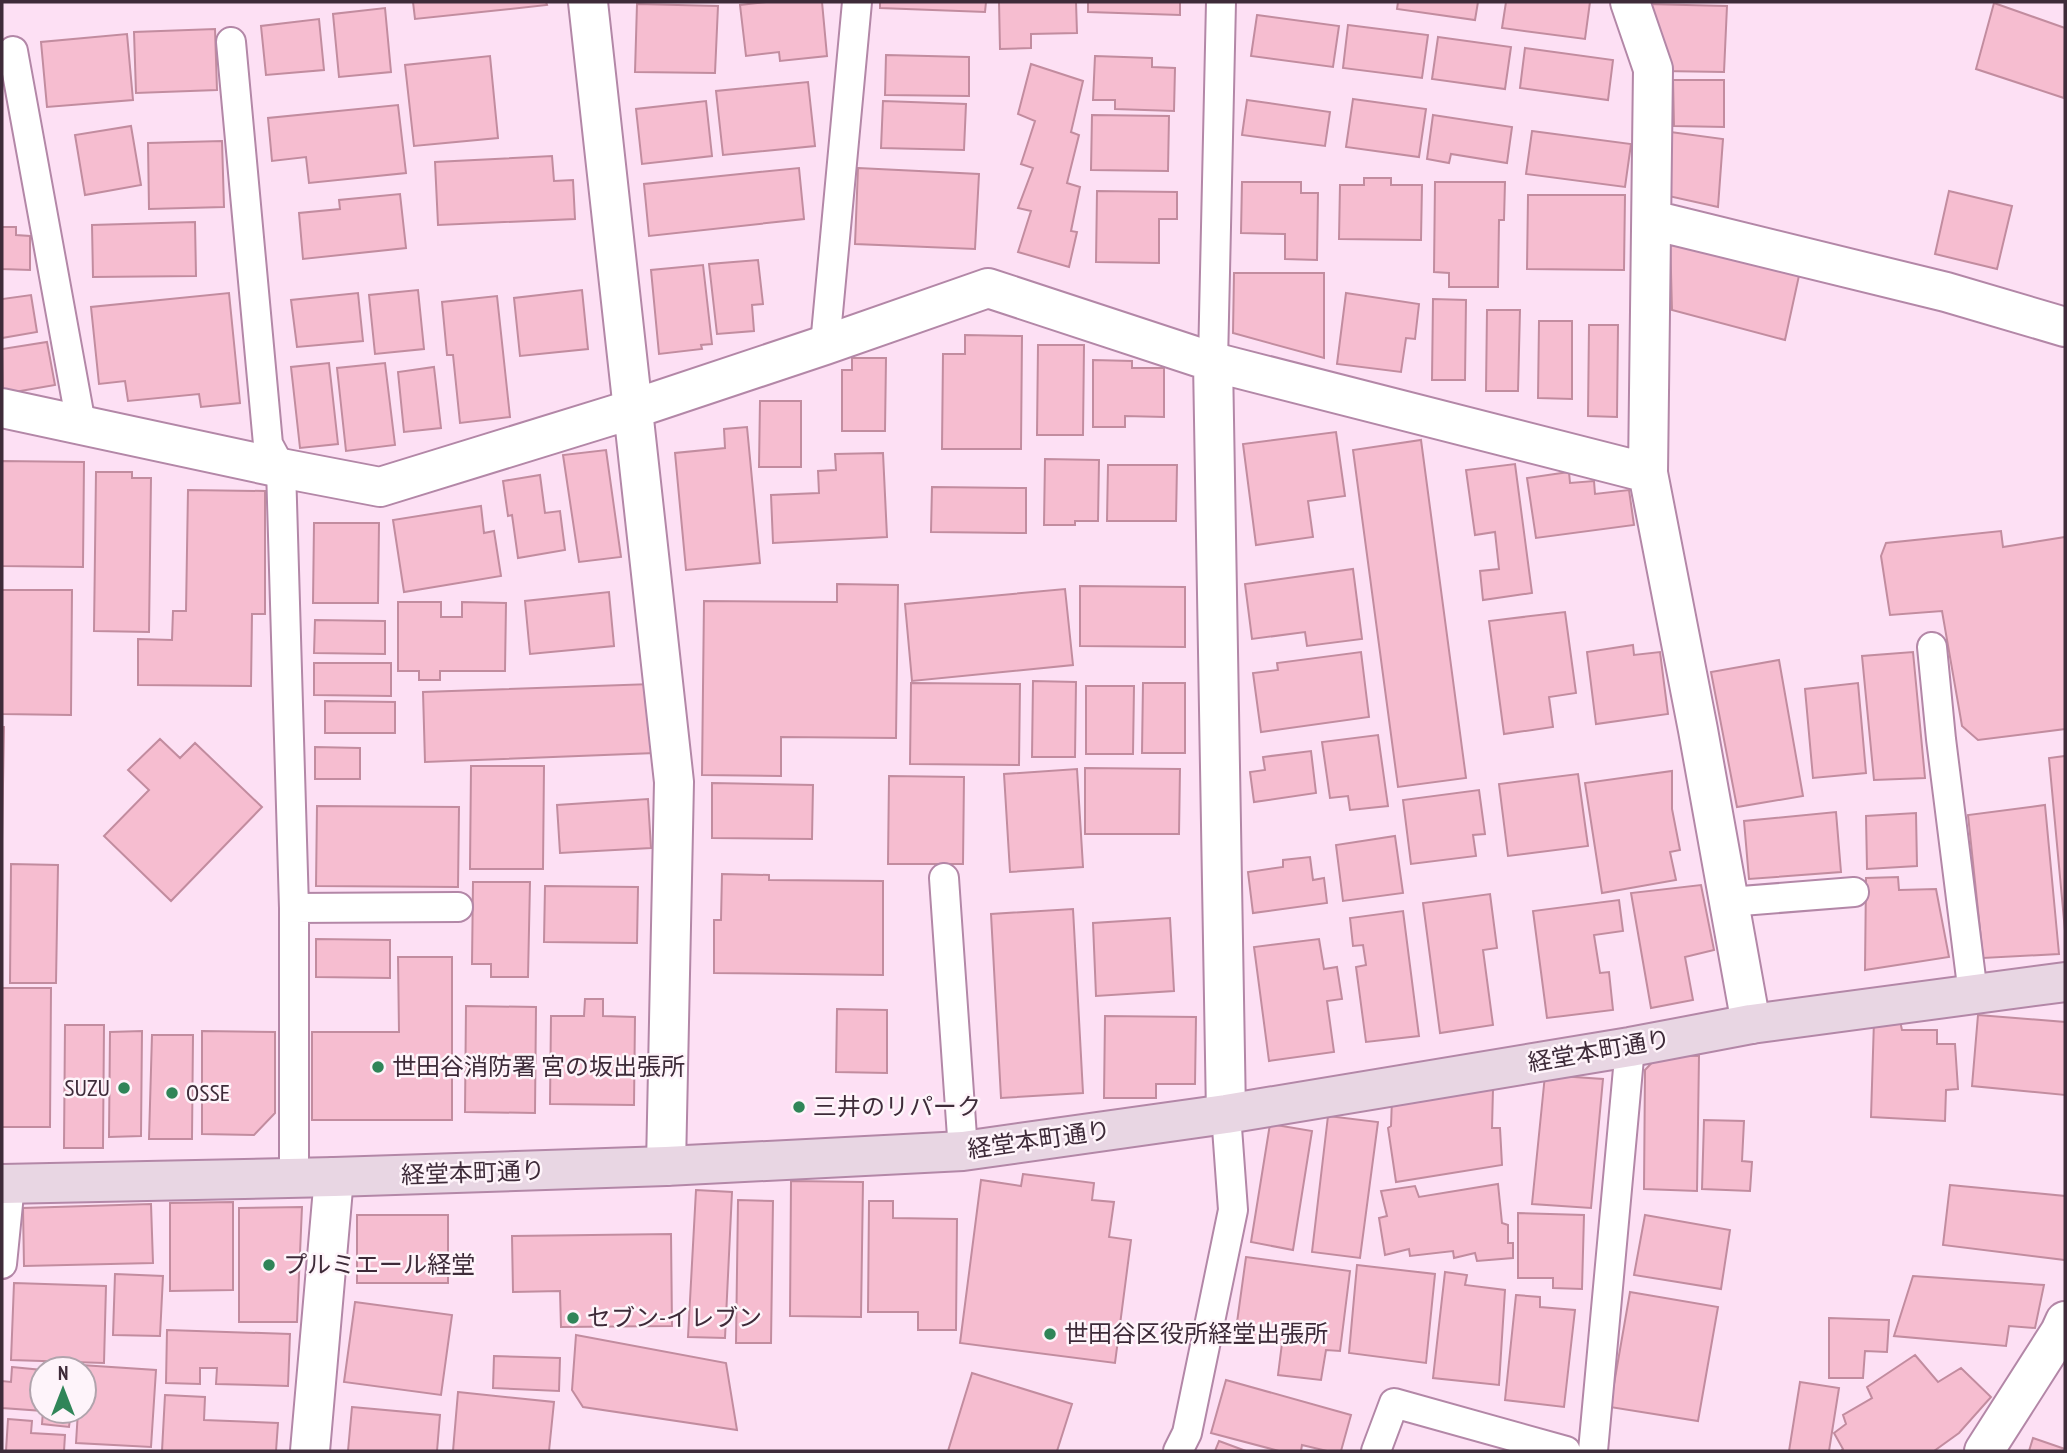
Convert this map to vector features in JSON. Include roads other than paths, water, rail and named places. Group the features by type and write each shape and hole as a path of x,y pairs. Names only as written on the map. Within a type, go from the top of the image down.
{"main road":[{"name":"経堂本町通り","path":"6,1184 666,1166 963,1151 1226,1114 1630,1047 1751,1024 2065,982"}],"street":[{"path":"588,2 674,782 666,1166"},
{"path":"1630,2 1653,69 1648,473 1751,1024"},
{"path":"1652,220 1946,292 2065,327"},
{"path":"2,408 380,487 633,409 988,288 1213,362 1648,473"},
{"path":"1213,362 1226,1114"},
{"path":"310,1451 334,1177"},
{"path":"1984,1451 2065,1321"}],"lane":[{"path":"825,345 857,2"},
{"path":"1213,362 1221,2"},
{"path":"231,42 268,444 281,468 294,908 294,1178"},
{"path":"13,51 81,424"},
{"path":"1932,647 1973,994"},
{"path":"944,878 963,1151"},
{"path":"1729,902 1854,892"},
{"path":"294,908 458,907"},
{"path":"1593,1451 1630,1047"},
{"path":"1178,1451 1187,1433 1233,1210 1226,1114"},
{"path":"2,1264 6,1184"},
{"path":"1376,1451 1394,1403 1566,1451"}],"place":[{"name":"世田谷消防署 宮の坂出張所","path":"378,1067"},
{"name":"SUZU","path":"124,1088"},
{"name":"OSSE","path":"172,1093"},
{"name":"三井のリパーク","path":"799,1107"},
{"name":"プルミエール経堂","path":"269,1265"},
{"name":"セブン-イレブン","path":"573,1318"},
{"name":"世田谷区役所経堂出張所","path":"1050,1334"}]}
